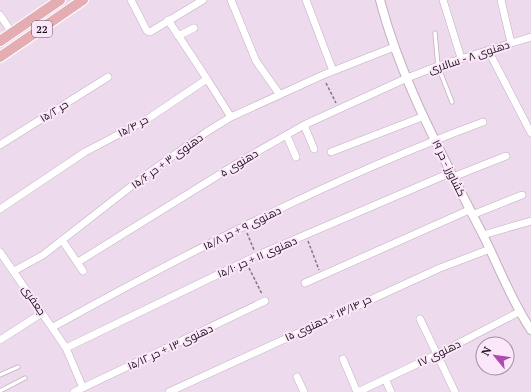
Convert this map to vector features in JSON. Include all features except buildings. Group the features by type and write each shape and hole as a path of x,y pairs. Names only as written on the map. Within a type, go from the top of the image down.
{"main road":[{"name":"22","path":"0,41 60,0"},
{"name":"22","path":"0,57 83,0"}],"street":[{"path":"132,0 147,31 150,32 203,0"},
{"path":"231,0 256,61 280,95"},
{"path":"306,0 333,72"},
{"name":"کشاورز - حر ۱۹","path":"380,0 394,47 422,117 435,140 470,213 490,249 519,312 531,330"},
{"path":"443,0 461,58"},
{"path":"501,0 511,43"},
{"path":"0,15 12,32"},
{"path":"168,20 231,117"},
{"path":"178,36 194,28"},
{"name":"دهنوی ۸ - سالاری","path":"407,78 461,58 531,36"},
{"name":"دهنوی ۳ + حر ۱۵/۶","path":"14,271 43,255 143,177 208,131 231,117 323,75 394,47"},
{"path":"488,50 531,133"},
{"name":"حر ۱۵/۲","path":"0,145 108,77"},
{"name":"حر ۱۵/۴","path":"0,209 85,152 146,120 207,78"},
{"name":"دهنوی ۵","path":"78,262 246,158 304,125 340,110 365,96 407,78"},
{"path":"331,152 422,117"},
{"name":"دهنوی ۹ + حر ۱۵/۸","path":"53,327 120,290 244,226 330,185 435,140 483,122"},
{"path":"304,125 314,149"},
{"path":"287,136 296,157"},
{"name":"دهنوی ۱۱ + حر ۱۵/۱۰","path":"66,348 256,256 452,175 506,156"},
{"path":"305,283 470,213 522,195"},
{"path":"483,235 531,221"},
{"path":"62,240 83,270"},
{"name":"حر ۱۳/۱۴ + دهنوی ۱۵","path":"169,392 440,268 490,249"},
{"name":"جعفری","path":"0,252 66,348 83,388"},
{"name":"دهنوی ۱۳ + حر ۱۵/۱۲","path":"74,392 265,301"},
{"name":"دهنوی ۱۷","path":"357,392 438,354 519,312"},
{"path":"0,340 42,313"},
{"path":"420,319 455,392"},
{"path":"343,359 357,392"},
{"path":"297,378 304,392"},
{"path":"385,379 391,392"}],"lane":[{"path":"435,33 438,66 452,102"},
{"path":"0,375 18,367"},
{"path":"0,391 25,378"}],"path":[{"path":"323,75 340,110"},
{"path":"244,226 256,256"},
{"path":"306,236 322,276"},
{"path":"246,261 265,301"}]}
